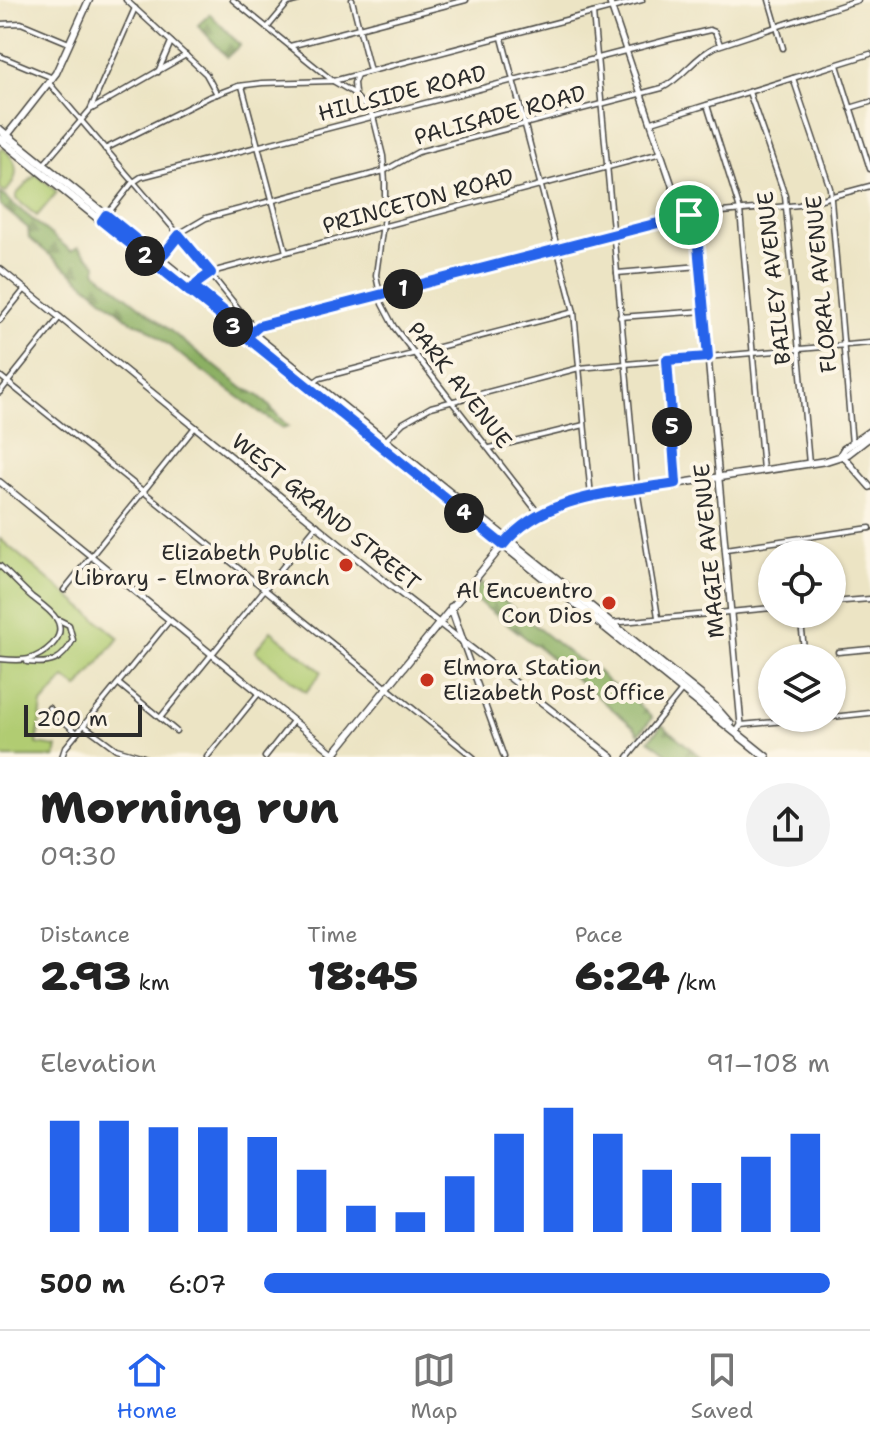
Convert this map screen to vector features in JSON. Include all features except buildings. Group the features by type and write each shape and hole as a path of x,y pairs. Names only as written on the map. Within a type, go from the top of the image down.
{"main road":[{"path":"88,1 51,81 2,136 251,333 312,386 685,687 766,757"},
{"path":"334,756 505,542 539,514 591,497 826,461 841,454 870,431"},
{"path":"841,454 848,454 870,437"},
{"path":"451,607 463,642"},
{"path":"685,687 715,707 736,733"}],"street":[{"path":"126,0 209,77 217,94"},
{"name":"PARK AVENUE","path":"234,0 333,81 357,95 373,116 384,171 385,209 376,270 379,295 391,322 539,514"},
{"path":"267,28 286,4 299,0"},
{"path":"352,0 370,71"},
{"path":"290,46 466,0"},
{"name":"MAGIE AVENUE","path":"609,0 679,206 696,223 741,725"},
{"path":"105,149 217,94 242,86 333,81 642,0"},
{"path":"769,0 783,48"},
{"name":"PALISADE ROAD","path":"158,262 179,235 210,217 384,171 418,152 642,93 674,82 702,54 720,45 858,0"},
{"path":"90,110 135,8"},
{"path":"593,13 637,489 658,617"},
{"path":"0,24 21,23 70,43"},
{"name":"HILLSIDE ROAD","path":"134,181 627,49 710,30 715,32 720,45"},
{"path":"502,37 574,312 591,497"},
{"path":"158,72 171,42"},
{"path":"652,122 870,54"},
{"path":"41,167 90,110 186,55"},
{"path":"0,56 51,81 79,120 211,273 251,333 379,295 689,215 810,203 870,186"},
{"path":"837,65 870,169"},
{"path":"357,75 353,86 357,95"},
{"name":"FLORAL AVENUE","path":"793,78 830,188 852,444"},
{"path":"242,86 286,252"},
{"name":"BAILEY AVENUE","path":"749,92 785,196 809,464"},
{"path":"850,108 870,102"},
{"path":"707,105 740,210 763,470"},
{"name":"PRINCETON ROAD","path":"192,289 211,273 661,153"},
{"path":"104,218 134,181"},
{"path":"617,273 700,266"},
{"name":"WEST GRAND STREET","path":"0,269 439,623 612,757"},
{"path":"0,320 25,289"},
{"path":"620,317 704,311"},
{"path":"312,386 319,378 574,312"},
{"path":"0,392 60,317"},
{"path":"383,443 398,427 420,412 579,368 870,343"},
{"path":"667,360 676,483"},
{"path":"0,376 473,757"},
{"path":"489,448 584,425"},
{"path":"64,590 195,427"},
{"path":"841,454 870,487"},
{"path":"0,482 334,756"},
{"path":"160,718 317,525"},
{"path":"725,549 870,528"},
{"path":"0,566 51,610 57,619 59,632 55,642 44,653 25,662"},
{"path":"846,601 870,599"},
{"path":"609,626 658,617 758,609"},
{"path":"0,659 54,663 65,654 73,640 69,625 57,619"},
{"path":"62,757 65,748 169,621"},
{"path":"463,642 504,757"},
{"path":"846,651 870,649"},
{"path":"119,684 176,731"},
{"path":"628,757 685,687"},
{"path":"207,757 259,693"},
{"path":"715,707 741,725 758,723"},
{"path":"49,708 77,733"},
{"path":"846,716 870,713"},
{"path":"265,757 293,721"},
{"path":"736,733 741,725"},
{"path":"85,726 110,746 144,757"}],"green space":[{"path":"210,14 240,45 227,57 198,25"},
{"path":"3,148 13,159 16,170 5,193 0,189 0,150"},
{"path":"36,174 57,192 37,216 16,199 16,195"},
{"path":"0,193 71,251 78,247 96,264 96,272 244,389 262,399 288,426 282,428 143,325 132,322 29,238 28,228 0,205"},
{"path":"0,539 119,638 78,688 65,678 42,704 37,744 57,747 55,757 0,757"},
{"path":"482,583 575,658 595,668 609,683 628,693 652,718 639,734 543,651 471,596"},
{"path":"271,631 322,672 306,692 255,651"},
{"path":"662,725 701,757 671,757 649,740"}],"place":[{"name":"Elizabeth Public Library - Elmora Branch","path":"346,565"},
{"name":"Al Encuentro Con Dios","path":"609,603"},
{"name":"Elmora Station Elizabeth Post Office","path":"427,680"}],"route":[{"path":"689,215 259,326 251,333 194,287 190,292 102,221 106,215 160,259 179,235 211,273 197,283 190,292 503,545 526,522 563,504 676,483 667,360 708,357 696,223 689,215"}]}
